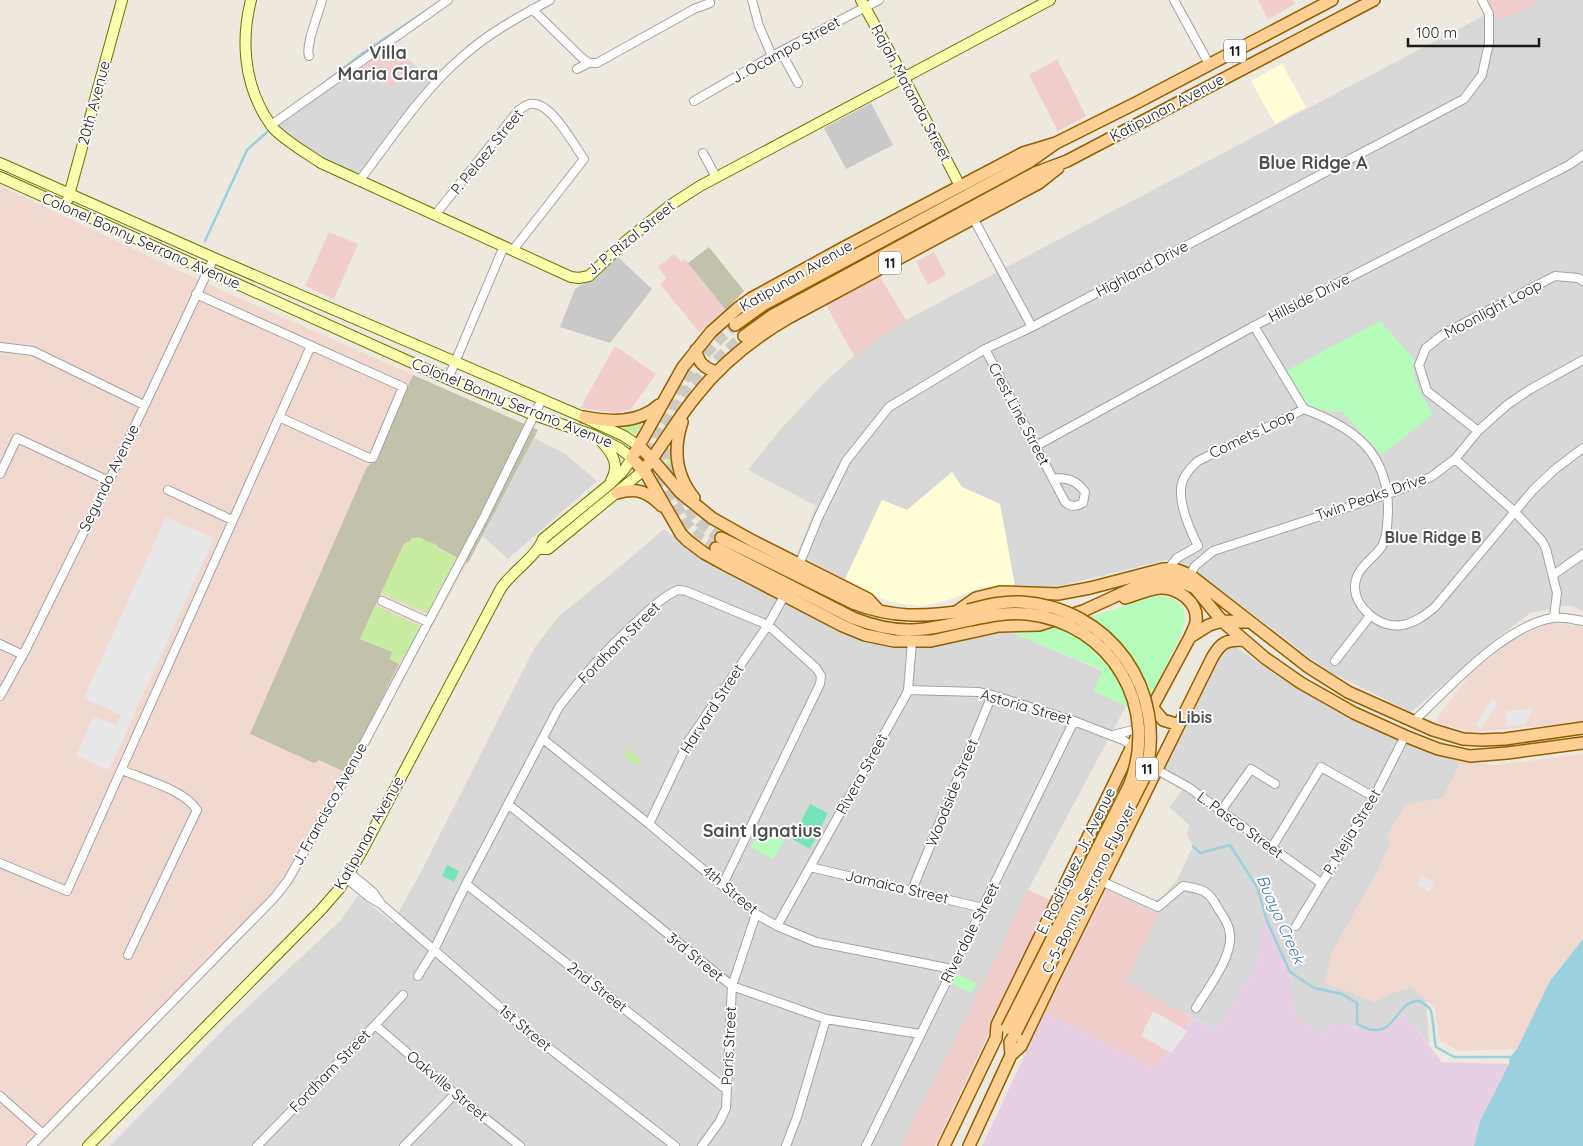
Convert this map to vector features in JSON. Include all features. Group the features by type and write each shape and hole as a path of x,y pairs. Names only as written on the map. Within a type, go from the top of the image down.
{"main road":[{"name":"Katipunan Avenue","path":"736,325 763,305 1029,162 1056,143 1332,0"},
{"name":"Katipunan Avenue","path":"744,336 773,315 1035,173 1067,161 1374,0"},
{"name":"Katipunan Avenue","path":"632,458 662,402 696,350 726,318 752,298 1023,153 1056,143"},
{"name":"Katipunan Avenue","path":"644,470 688,406 708,381 756,339 773,327 1040,183 1067,161"},
{"path":"696,350 699,361 704,366 717,372"},
{"path":"686,364 702,370 708,381"},
{"path":"584,418 627,420 650,412 662,402"},
{"path":"688,406 678,435 678,467 687,489 712,518"},
{"name":"Colonel Bonny Serrano Avenue","path":"639,446 680,492 712,518 868,599 879,611"},
{"name":"Colonel Bonny Serrano Avenue","path":"632,458 644,470 681,534 688,541 724,564 850,630 878,638 912,642 940,640 999,626 1039,626 1083,611 1142,584 1157,579 1169,578 1194,588 1222,621 1244,640 1265,658 1316,693 1405,736 1438,749 1470,756 1507,754 1583,743"},
{"path":"614,488 642,491 671,515"},
{"name":"11","path":"965,614 918,616 879,611 853,603 719,543 853,618 897,630 920,630 965,614 976,598 1000,592 1058,594 1090,588 1156,570 1168,569 1183,571 1190,575 1250,622"},
{"name":"E. Rodriguez Jr. Avenue","path":"944,1146 996,1038 997,1025 1088,834 1141,728 1190,637 1196,621 1195,612 1186,598 1179,592 1170,589 1158,588 1083,611"},
{"name":"C-5-Bonny Serrano Flyover","path":"965,614 1027,614 1058,621 1085,635 1108,655 1122,674 1134,701 1139,730 1137,759 1129,786 1011,1030 1011,1056"},
{"path":"1190,637 1222,621 1250,622 1308,666 1348,692 1444,734 1463,739 1505,739 1583,728"},
{"name":"E. Rodriguez Jr. Avenue","path":"969,1146 1011,1056 1022,1046 1101,881 1216,651 1228,640 1244,640"},
{"path":"1152,707 1163,720 1179,725"},
{"path":"1088,834 1118,847"},
{"name":"C-5-Bonny Serrano Flyover","path":"996,1038 1011,1030"}],"street":[{"name":"20th Avenue","path":"66,207 122,0"},
{"name":"J. P. Rizal Street","path":"251,0 246,35 246,64 252,88 261,109 271,125 295,146 321,163 579,278 588,276 626,241 672,204 716,177 1050,0"},
{"path":"310,56 308,52 310,42 322,0"},
{"path":"271,125 448,0"},
{"path":"360,180 434,84 462,56 505,26 550,0"},
{"path":"694,0 694,9"},
{"path":"752,0 759,26 772,56"},
{"name":"J. Ocampo Street","path":"694,101 863,4 879,0"},
{"path":"1174,0 1209,64"},
{"name":"Highland Drive","path":"800,565 824,505 846,461 889,407 985,349 1032,328 1464,99 1482,75 1489,43 1489,14 1482,0"},
{"path":"577,69 589,63 596,63 694,9 710,3"},
{"name":"Rajah Matanda Street","path":"863,4 960,186"},
{"path":"532,9 589,63"},
{"path":"781,52 798,83"},
{"name":"P. Pelaez Street","path":"435,215 518,111 526,105 544,106 584,159 509,248"},
{"path":"703,153 716,177"},
{"name":"Hillside Drive","path":"1036,446 1254,326 1570,165 1583,155"},
{"name":"Colonel Bonny Serrano Avenue","path":"0,163 214,258 542,399 624,436 639,446"},
{"name":"Colonel Bonny Serrano Avenue","path":"0,177 448,378 534,415 597,437 619,448 632,458"},
{"path":"973,218 1032,328"},
{"path":"448,378 509,248"},
{"name":"Segundo Avenue","path":"0,696 109,481 214,258"},
{"name":"Moonlight Loop","path":"1478,431 1427,391 1419,365 1426,348 1445,332 1555,276 1578,278 1583,281"},
{"path":"196,294 403,387 373,458 369,458 279,417"},
{"path":"1254,326 1304,409"},
{"path":"0,863 67,891 311,346"},
{"path":"0,347 33,351 84,374 144,405"},
{"name":"Crest Line Street","path":"985,349 1054,478"},
{"name":"Twin Peaks Drive","path":"1190,575 1195,566 1213,551 1388,494 1431,476 1455,459 1478,431 1507,405 1529,390 1583,360"},
{"name":"J. Francisco Avenue","path":"31,1146 284,886 344,781 484,517 542,399"},
{"name":"Comets Loop","path":"1198,546 1184,507 1181,490 1183,480 1189,469 1198,461 1304,409 1331,419 1361,440 1378,461 1388,494 1387,529 1382,545 1364,565 1355,586 1357,598 1370,616"},
{"path":"597,437 612,454 616,462 614,488"},
{"path":"0,474 17,438 109,481"},
{"path":"1335,661 1370,616 1389,625 1401,625 1418,620 1435,607 1533,490 1554,470 1583,448"},
{"name":"Katipunan Avenue","path":"614,488 632,458"},
{"path":"1455,459 1514,511 1542,542 1546,549 1557,593 1554,617"},
{"name":"Katipunan Avenue","path":"88,1146 320,911 340,888 501,588 511,574 539,549 548,549 614,488 644,470"},
{"path":"168,490 232,520"},
{"path":"1168,569 1177,558 1198,546 1213,551"},
{"path":"1553,575 1583,554"},
{"name":"Fordham Street","path":"418,976 434,950 466,884 560,707 575,686 602,655 647,611 678,590 686,591 768,625 816,668 820,676 820,684 723,884"},
{"name":"Harvard Street","path":"649,824 690,740 768,625 783,598"},
{"path":"382,601 428,622"},
{"path":"1414,721 1470,668 1509,637 1531,624 1554,617 1583,621"},
{"name":"Rivera Street","path":"777,926 908,690 912,642"},
{"path":"0,644 22,655"},
{"name":"Astoria Street","path":"908,690 978,692 992,695 1074,720 1128,742 1132,746"},
{"name":"Woodside Street","path":"912,890 992,695"},
{"name":"Riverdale Street","path":"866,1146 1074,720"},
{"path":"1111,736 1141,728"},
{"name":"P. Mejia Street","path":"1296,926 1374,797 1405,736"},
{"name":"4th Street","path":"543,739 723,884 756,914 777,926 816,942 952,969"},
{"path":"1271,849 1321,768 1374,797"},
{"path":"1221,811 1251,769 1275,784"},
{"path":"122,770 184,796 197,810 128,955"},
{"name":"L. Pasco Street","path":"1157,770 1188,787 1271,849 1321,883"},
{"name":"3rd Street","path":"508,804 732,986 826,1019 920,1034"},
{"name":"Jamaica Street","path":"810,867 983,908"},
{"name":"1st Street","path":"348,876 369,897 381,904 531,1034 675,1146"},
{"path":"1101,881 1158,907 1183,886 1197,888 1212,896 1228,926 1230,934 1228,951 1196,1008"},
{"name":"2nd Street","path":"466,884 727,1090"},
{"name":"Paris Street","path":"702,1146 720,1121 726,1108 732,986 756,914"},
{"name":"Fordham Street","path":"257,1146 402,995"},
{"path":"786,1146 797,1117 826,1019"},
{"name":"Oakville Street","path":"375,1025 455,1094 520,1146"},
{"path":"404,1146 455,1094"},
{"path":"0,1096 43,1134"}],"shaded area":[{"path":"1258,0 1292,0 1295,4 1268,19"},
{"path":"1487,0 1542,0 1498,21"},
{"path":"1542,0 1583,0 1583,611 1569,605 1530,613 1411,712 1326,670 1199,573 1166,560 1047,589 1015,586 1000,504 962,487 906,510 882,500 845,579 797,554 816,506 748,470 779,431 826,381 854,356 906,320 1483,16 1493,11 1498,21"},
{"path":"390,44 412,62 391,87 360,65"},
{"path":"1057,59 1086,116 1058,131 1029,75"},
{"path":"412,62 430,81 360,176 321,157 277,126 360,65 391,87"},
{"path":"1282,64 1306,107 1275,124 1251,81"},
{"path":"871,103 893,145 846,169 824,128"},
{"path":"0,186 210,285 538,430 468,563 412,661 294,882 40,1146 0,1146"},
{"path":"329,232 358,244 334,299 305,286"},
{"path":"709,247 744,291 726,310 688,263"},
{"path":"934,252 946,275 928,285 916,262"},
{"path":"674,254 681,262 685,259 726,310 699,332 660,284 667,278 658,267"},
{"path":"618,257 652,289 610,343 560,327 575,289 599,274"},
{"path":"879,275 906,320 854,356 825,303"},
{"path":"615,346 656,374 631,409 617,413 580,408"},
{"path":"413,375 538,430 468,563 418,537 404,544 360,639 393,652 390,659 399,664 345,772 319,760 314,763 250,734 366,469 376,457"},
{"path":"534,438 564,453 597,481 508,559 482,536"},
{"path":"952,472 962,487 1000,504 1015,586 977,589 946,601 922,606 896,603 868,593 845,579 882,500 907,510"},
{"path":"166,517 214,538 109,770 76,756 94,716 116,726 121,715 84,698"},
{"path":"664,529 710,563 847,631 856,638 878,644 917,647 953,642 1006,630 1102,671 1094,691 1126,706 1028,890 999,952 901,1146 110,1146 225,1028 340,921 358,895 393,923 535,647 559,616"},
{"path":"1550,622 1583,627 1583,722 1474,732 1433,723 1474,670 1513,640"},
{"path":"1233,645 1273,673 1324,704 1402,740 1461,762 1443,798 1405,805 1388,837 1390,846 1325,982 1375,1002 1389,994 1411,987 1426,999 1429,1044 1405,1014 1375,1031 1338,1022 1322,1033 1295,1018 1290,972 1267,921 1265,910 1257,964 1217,1030 1125,982 1158,915 1106,890 1111,880 1155,900 1161,898 1177,880 1193,846 1187,835 1189,825 1169,807 1187,785 1162,772 1217,662"},
{"path":"1492,699 1498,703 1481,729 1475,725"},
{"path":"1534,709 1525,724 1506,726 1507,711"},
{"path":"1583,754 1583,939 1550,981 1517,1049 1459,1051 1440,1041 1435,1008 1411,987 1389,994 1375,1002 1325,983 1331,954 1386,856 1390,846 1388,837 1393,823 1405,805 1443,798 1461,762 1495,765"},
{"path":"1422,875 1434,882 1429,892 1417,885"},
{"path":"1028,890 1052,901 935,1146 901,1146 999,952"},
{"path":"1106,890 1158,915 1125,982 1193,1018 1153,1068 1045,1012"},
{"path":"1265,908 1267,921 1290,972 1295,1018 1322,1033 1338,1022 1375,1031 1405,1014 1442,1062 1509,1064 1480,1121 1474,1146 982,1146 1045,1012 1153,1068 1193,1018 1217,1030 1257,964"},
{"path":"1153,1011 1188,1031 1171,1053 1141,1036"}],"green space":[{"path":"1380,321 1414,359 1413,367 1416,381 1433,414 1382,455 1342,412 1310,408 1286,371"},
{"path":"645,418 636,435 613,425"},
{"path":"672,455 678,481 663,466"},
{"path":"412,537 416,539 418,537 437,545 436,548 456,557 427,613 381,593 404,544 410,542"},
{"path":"1156,596 1171,598 1176,601 1183,610 1185,622 1183,630 1143,714 1094,691 1102,670 1006,630 1045,631"},
{"path":"375,606 420,626 406,656 403,655 399,664 390,659 392,652 360,639"},
{"path":"628,749 641,760 637,766 624,755"},
{"path":"810,804 828,813 810,849 792,839"},
{"path":"762,827 784,840 773,859 751,847"},
{"path":"447,865 459,871 454,882 442,876"},
{"path":"955,973 976,983 971,993 950,982"}],"water":[{"path":"1583,939 1583,1146 1474,1146 1480,1121 1509,1064 1510,1057 1517,1049 1550,981"}],"waterway":[{"path":"315,90 363,53 435,5"},
{"path":"205,241 247,150 267,132"},
{"name":"Buaya Creek","path":"1193,846 1200,853 1230,845 1257,887 1267,921 1290,972 1314,988 1342,994 1357,1003 1357,1024 1371,1030 1383,1029 1407,1005 1420,1001 1431,1011 1436,1047 1454,1057 1512,1057"}],"tunnel":[{"path":"716,548 701,539 691,529 671,497 657,467 654,443 657,428 664,412 685,378 711,348 735,325"},
{"path":"721,538 707,529 696,518 678,492 670,476 666,460 666,441 670,423 678,406 689,390 716,361 744,336"}],"district":[{"name":"Villa Maria Clara","path":"388,63"},
{"name":"Blue Ridge A","path":"1313,163"},
{"name":"Blue Ridge B","path":"1433,537"},
{"name":"Libis","path":"1195,717"},
{"name":"Saint Ignatius","path":"762,831"}]}
